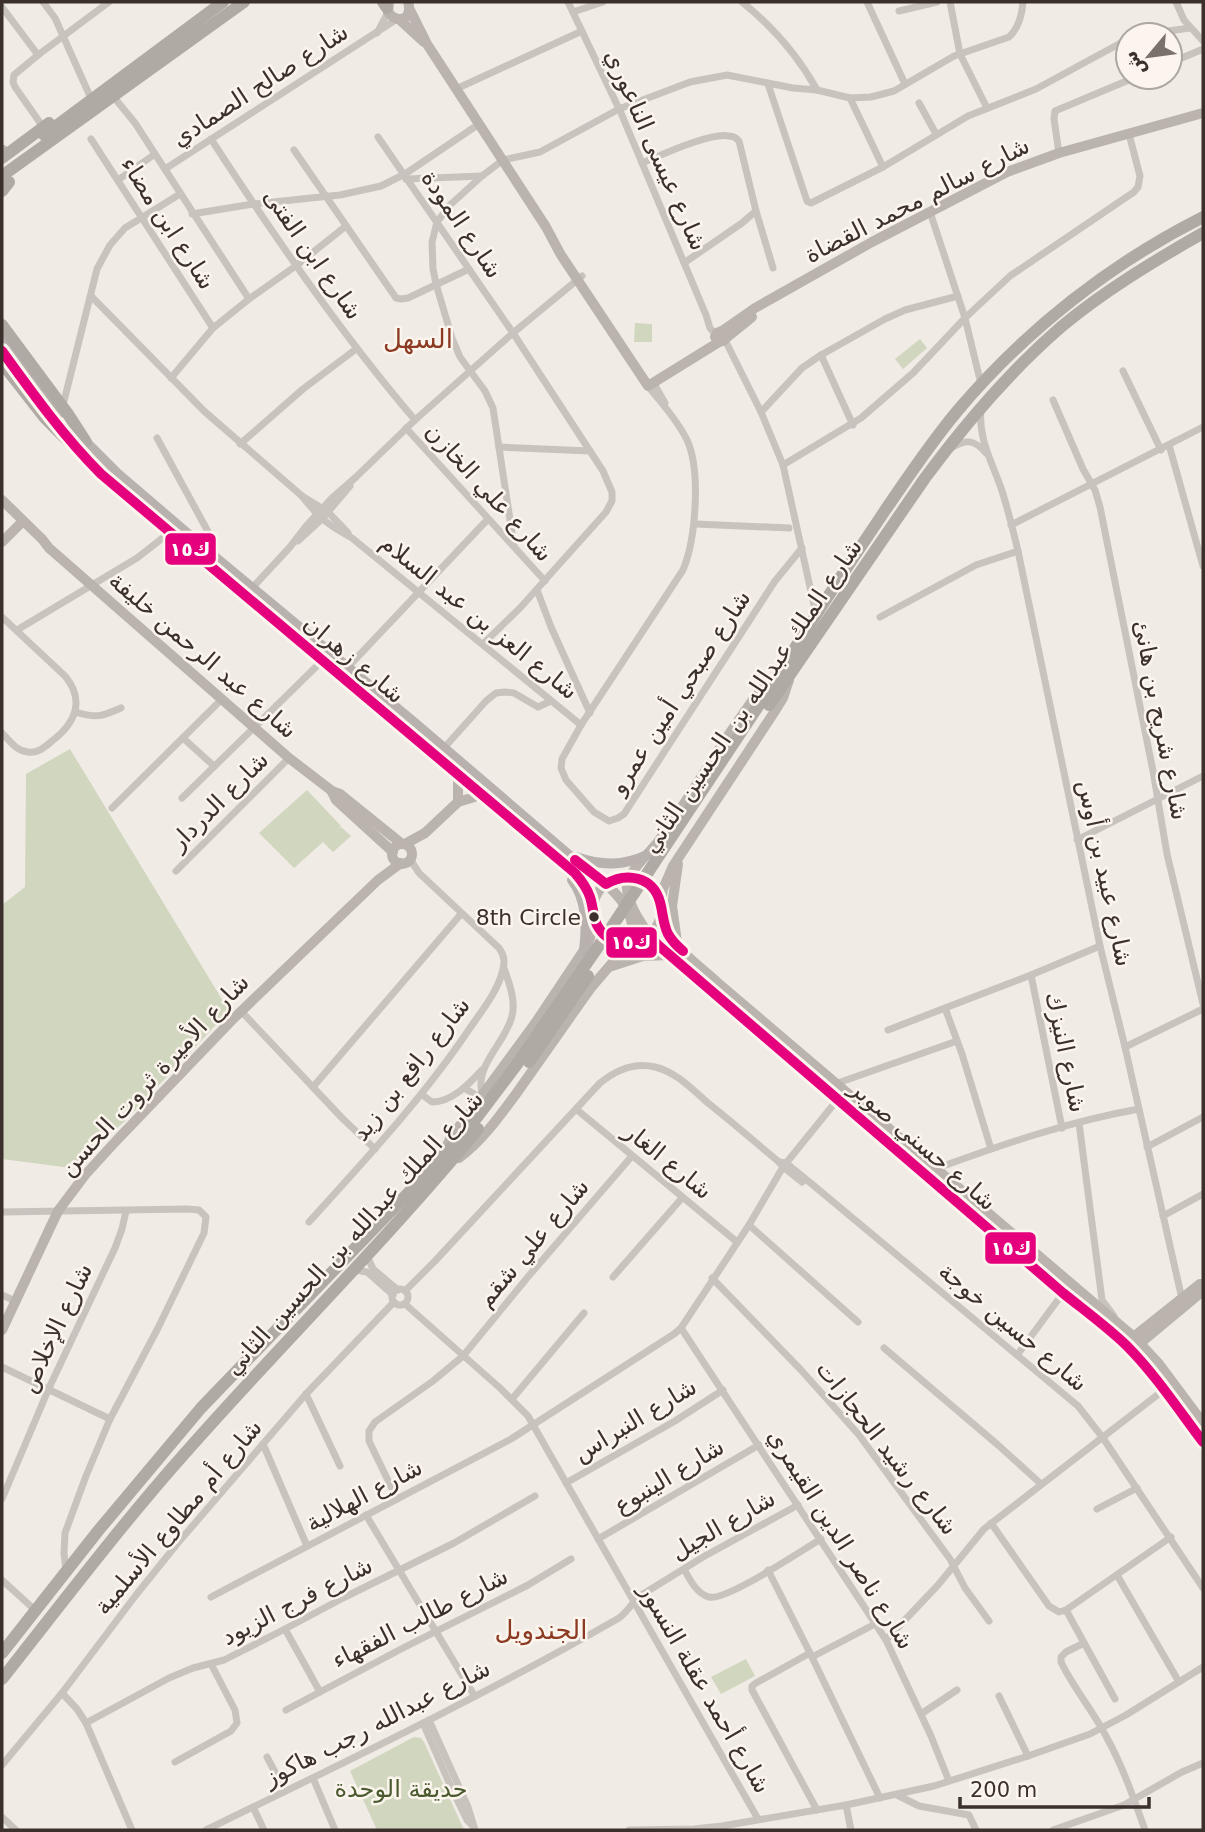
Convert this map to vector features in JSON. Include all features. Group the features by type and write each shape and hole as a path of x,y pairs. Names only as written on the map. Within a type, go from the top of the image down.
{"highway":[{"path":"4,184 223,2"},
{"path":"2,167 154,60 244,2"},
{"path":"2,152 26,140 140,59 154,60"},
{"path":"4,184 139,84 154,60"},
{"name":"شارع الملك عبدالله بن الحسين الثاني","path":"785,673 816,614 903,484 942,430 981,384 1039,327 1071,301 1140,253 1203,217"},
{"name":"شارع الملك عبدالله بن الحسين الثاني","path":"2,1679 111,1540 180,1458 355,1270 475,1126 785,673 944,452 1012,373 1062,326 1145,267 1203,235"},
{"path":"2,325 62,405 83,448"},
{"path":"2,363 45,418 83,448"},
{"name":"شارع الملك عبدالله بن الحسين الثاني","path":"2,1653 98,1531 201,1408 446,1160"}],"main road":[{"path":"388,5 390,16 398,19 427,44"},
{"path":"398,19 406,17 410,5"},
{"path":"410,5 427,44 649,382"},
{"name":"شارع سالم محمد القضاة","path":"649,382 721,336 773,298 1007,172 1059,153 1203,113"},
{"name":"شارع زهران","path":"2,338 83,448 117,473 606,884"},
{"name":"شارع زهران","path":"2,351 27,386 123,495 579,877 589,894 594,912"},
{"name":"شارع عبد الرحمن خليفة","path":"2,500 19,521"},
{"name":"شارع عبد الرحمن خليفة","path":"2,506 44,546 289,758 403,844"},
{"path":"2,535 19,521"},
{"path":"2,542 19,521"},
{"path":"446,1160 450,1139 537,1021 584,950 590,938 594,912 598,892 606,884 620,877 630,876 752,701 766,684 785,673 788,686 779,704 673,866 663,889 656,928 650,936 640,942 627,944 613,941 598,927 594,912"},
{"path":"458,776 458,802"},
{"name":"شارع عبد الرحمن خليفة","path":"332,791 336,800 393,854"},
{"name":"شارع الأميرة ثروت الحسن","path":"2,1331 58,1211 80,1181 241,1011 378,880 407,861 425,833 458,802 481,795"},
{"name":"شارع الأميرة ثروت الحسن","path":"403,844 425,833"},
{"path":"540,843 574,882 579,892 586,926 584,950"},
{"path":"403,844 411,849 407,861 396,861 393,854 396,846 403,844"},
{"path":"569,855 612,865 628,863 649,852"},
{"path":"649,852 662,868 673,866"},
{"name":"شارع الأميرة ثروت الحسن","path":"378,880 393,854"},
{"path":"677,946 672,894 680,856"},
{"name":"شارع حسني صوبر","path":"1203,1423 1166,1373 1133,1344 1063,1293 894,1142 835,1084 677,946 666,929 657,893 651,885 630,876 627,886 629,898 650,936 838,1099 894,1142 935,1169 1124,1329 1133,1344 1203,1443"},
{"path":"446,1160 467,1151 493,1123 627,944 632,931 631,918 606,884"},
{"path":"584,950 593,947 600,950 606,969"},
{"path":"606,969 637,957 670,955"},
{"path":"1133,1344 1148,1325 1203,1284"},
{"path":"1133,1344 1203,1291"},
{"path":"1124,1329 1148,1325"}],"street":[{"path":"43,2 55,18 89,94"},
{"path":"43,127 13,82 14,75 109,2"},
{"name":"شارع عيسى الناعوري","path":"568,2 619,109 706,315 721,336"},
{"path":"573,12 603,2"},
{"path":"742,2 785,45 817,90"},
{"path":"866,2 905,84"},
{"path":"899,11 937,2"},
{"path":"950,2 960,54 987,108"},
{"path":"514,546 493,408 485,391 460,357 436,284 432,242 438,222 450,205 503,160 540,152 619,109 682,84 720,76 743,77 850,98 894,91 945,60 1009,37 1015,31 1023,2"},
{"path":"1176,2 1181,16 1202,38"},
{"name":"شارع صالح الصمادي","path":"377,33 388,5"},
{"path":"2,7 38,55"},
{"name":"شارع صالح الصمادي","path":"165,169 398,19"},
{"path":"1184,28 1190,27"},
{"path":"456,89 583,31"},
{"path":"768,84 809,203 815,203 883,167 968,116 1036,89 1114,47"},
{"path":"1184,57 1203,49"},
{"path":"1059,153 1055,111 1114,86"},
{"path":"850,98 883,167"},
{"path":"117,101 135,123 249,299"},
{"path":"919,103 936,134"},
{"path":"192,214 359,192 407,176 479,124"},
{"path":"783,466 853,425 913,373 965,318 1024,265 1134,192 1140,182 1140,176 1129,134"},
{"path":"642,163 703,140 722,135 735,138 741,147 773,268"},
{"name":"شارع المودة","path":"378,137 513,333 590,451 612,492 612,501 606,512 545,581"},
{"name":"شارع ابن مضاء","path":"91,139 213,328"},
{"name":"شارع ابن الفتى","path":"211,139 253,204 356,349 415,420"},
{"path":"293,150 396,298 408,298 469,269"},
{"path":"118,180 155,154"},
{"path":"407,176 482,176"},
{"path":"62,405 97,270 110,244 125,228 180,194"},
{"path":"684,263 756,211"},
{"path":"930,212 965,318 981,384"},
{"path":"171,378 213,328 346,226"},
{"path":"252,588 406,428 580,278"},
{"path":"761,412 807,364 821,355 905,310 958,296"},
{"name":"شارع العز بن عبد السلام","path":"92,297 240,444 302,496 325,510 352,538 581,725"},
{"path":"721,336 761,412 783,466 816,614"},
{"path":"240,444 303,389 356,349"},
{"path":"821,355 853,425"},
{"path":"1123,371 1161,450"},
{"path":"581,725 683,570 690,555 695,524 693,458 687,440 661,394 649,382"},
{"name":"شارع شريح بن هانئ","path":"1053,400 1092,484 1100,508 1167,854 1203,1007"},
{"name":"شارع عبيد بن أوس","path":"981,409 981,428 988,456 1000,487 1018,551 1100,946 1182,1299"},
{"path":"1011,525 1203,427"},
{"name":"شارع علي الخازن","path":"406,428 545,581"},
{"path":"157,438 212,539 215,557"},
{"path":"944,452 969,441 979,445 988,456"},
{"path":"1169,446 1203,566"},
{"path":"499,447 590,451"},
{"name":"شارع العز بن عبد السلام","path":"302,496 319,517 352,538"},
{"path":"348,667 488,519"},
{"path":"695,524 789,528"},
{"path":"17,630 137,558 169,533"},
{"name":"شارع صبحي أمين عمرو","path":"581,725 562,759 562,773 586,804 606,820 613,821 624,814 775,581 802,548"},
{"path":"880,617 976,565 1018,551"},
{"path":"482,645 545,581"},
{"path":"537,590 590,713"},
{"path":"2,617 65,676 77,697 75,712 62,734 37,752 20,750 2,733"},
{"path":"182,798 323,660"},
{"path":"444,748 496,693 514,694 536,706 543,706 551,701"},
{"path":"112,808 222,699"},
{"path":"75,712 101,717 121,708"},
{"path":"183,738 214,766"},
{"name":"شارع الدردار","path":"177,871 289,758"},
{"path":"1077,840 1203,776"},
{"path":"407,861 499,948 504,956 504,968 514,1005 512,1018 486,1064 479,1087 482,1097"},
{"path":"313,1087 461,914"},
{"name":"شارع النيزك","path":"1062,1128 1031,975 1100,946"},
{"name":"شارع رافع بن زيد","path":"309,1222 421,1094 473,1024 504,968"},
{"path":"888,1030 1031,975"},
{"path":"1125,1047 1203,1007"},
{"path":"945,1008 991,1149"},
{"path":"241,1011 375,1149"},
{"path":"835,1084 957,1041"},
{"path":"421,1094 432,1102 438,1102 464,1088 486,1064"},
{"name":"شارع حسين خوجة","path":"398,1294 444,1252 600,1083 622,1069 635,1066 655,1067 682,1081 1079,1406 1203,1588"},
{"path":"464,1088 482,1097"},
{"path":"681,1328 785,1166 838,1099"},
{"name":"شارع الغار","path":"576,1109 737,1242"},
{"path":"935,1169 1062,1128 1139,1109"},
{"path":"1147,1146 1203,1117"},
{"path":"1079,1123 1102,1300 1124,1329"},
{"name":"شارع علي شقم","path":"397,1499 369,1441 369,1431 381,1417 433,1381 463,1356 632,1156"},
{"path":"1163,1216 1203,1194"},
{"path":"613,1277 682,1198"},
{"path":"2,1212 187,1209 199,1210 205,1214 207,1220 204,1233 110,1419 86,1476 65,1532 66,1572"},
{"name":"شارع الإخلاص","path":"2,1499 49,1388 119,1237 126,1211"},
{"path":"748,1225 858,1322"},
{"path":"355,1270 367,1272 398,1294 408,1297 405,1304 400,1305 398,1294 373,1269 367,1256"},
{"name":"شارع رشيد الحجازات","path":"712,1278 801,1370 853,1429 922,1521 989,1621"},
{"path":"1018,1354 1063,1293"},
{"name":"شارع أم مطاوع الأسلمية","path":"2,1765 62,1693 142,1587 306,1394 398,1294"},
{"path":"2,1295 15,1301"},
{"name":"شارع أحمد عقلة النسور","path":"405,1304 525,1412 758,1819 897,1795 949,1782 1075,1740 1102,1728 1203,1667"},
{"path":"512,1399 584,1313"},
{"name":"شارع ناصر الدين القيمري","path":"681,1328 877,1623 949,1782"},
{"name":"شارع الهلالية","path":"211,1597 511,1439 681,1328"},
{"path":"884,1348 1041,1484"},
{"path":"2,1367 110,1419"},
{"path":"886,1640 984,1529 1165,1389"},
{"name":"شارع النبراس","path":"566,1483 675,1421 723,1390"},
{"path":"306,1394 341,1466"},
{"path":"263,1444 307,1546"},
{"name":"شارع الينبوع","path":"598,1539 759,1445"},
{"path":"1097,1509 1137,1488"},
{"name":"شارع فرج الزيود","path":"86,1723 179,1674 224,1660 454,1543 535,1496"},
{"name":"شارع الجيل","path":"634,1602 684,1569 797,1505"},
{"path":"366,1515 474,1695"},
{"path":"991,1523 1049,1606 1059,1612 1066,1611 1171,1538"},
{"path":"684,1569 702,1594 718,1597 734,1591 821,1539"},
{"name":"شارع طالب الفقهاء","path":"286,1710 528,1585 571,1559"},
{"path":"768,1570 880,1798"},
{"path":"1117,1575 1179,1682"},
{"path":"2,1580 35,1610"},
{"name":"شارع عبدالله رجب هاكوز","path":"206,1830 540,1662 609,1623 627,1611 634,1602"},
{"path":"1066,1611 1115,1699"},
{"path":"817,1810 752,1686 877,1623"},
{"path":"285,1629 320,1692"},
{"path":"1084,1643 1063,1654 1060,1659 1111,1745 1144,1830"},
{"path":"175,1762 231,1731 237,1723 235,1710 211,1664"},
{"path":"920,1714 957,1689"},
{"path":"62,1693 86,1723 132,1830"},
{"path":"999,1696 1028,1756"},
{"path":"426,1721 451,1787 467,1820 475,1828"},
{"path":"267,1757 285,1791"},
{"path":"1053,1830 1134,1800 1203,1763"},
{"path":"313,1778 335,1830"},
{"path":"897,1795 919,1806 969,1815 976,1830"},
{"path":"846,1805 851,1830"},
{"path":"253,1807 264,1830"},
{"path":"2,1817 16,1830"},
{"path":"629,1830 694,1829 758,1819"}],"green space":[{"path":"635,323 652,324 652,342 634,342"},
{"path":"920,339 927,348 903,369 895,359"},
{"path":"70,749 229,1011 125,1121 71,1168 2,1159 2,905 25,887 26,774"},
{"path":"307,790 341,826 337,830 341,827 351,836 333,852 323,842 294,868 259,833"},
{"path":"746,1659 755,1676 721,1694 711,1677"},
{"name":"حديقة الوحدة","path":"414,1737 421,1738 424,1742 464,1830 377,1830 350,1771"}],"transit line":[{"name":"ك١٥","path":"2,351 37,399 101,474 575,873 589,894 597,925 607,937 628,943 650,936 1118,1338 1157,1380 1203,1442"},
{"name":"ك١٥","path":"575,860 606,884 630,878 638,879 651,887 660,902 668,934 683,951"}],"place":[{"name":"8th Circle","path":"594,917"}],"district":[{"name":"السهل","path":"418,339"},
{"name":"الجندويل","path":"541,1630"}]}
